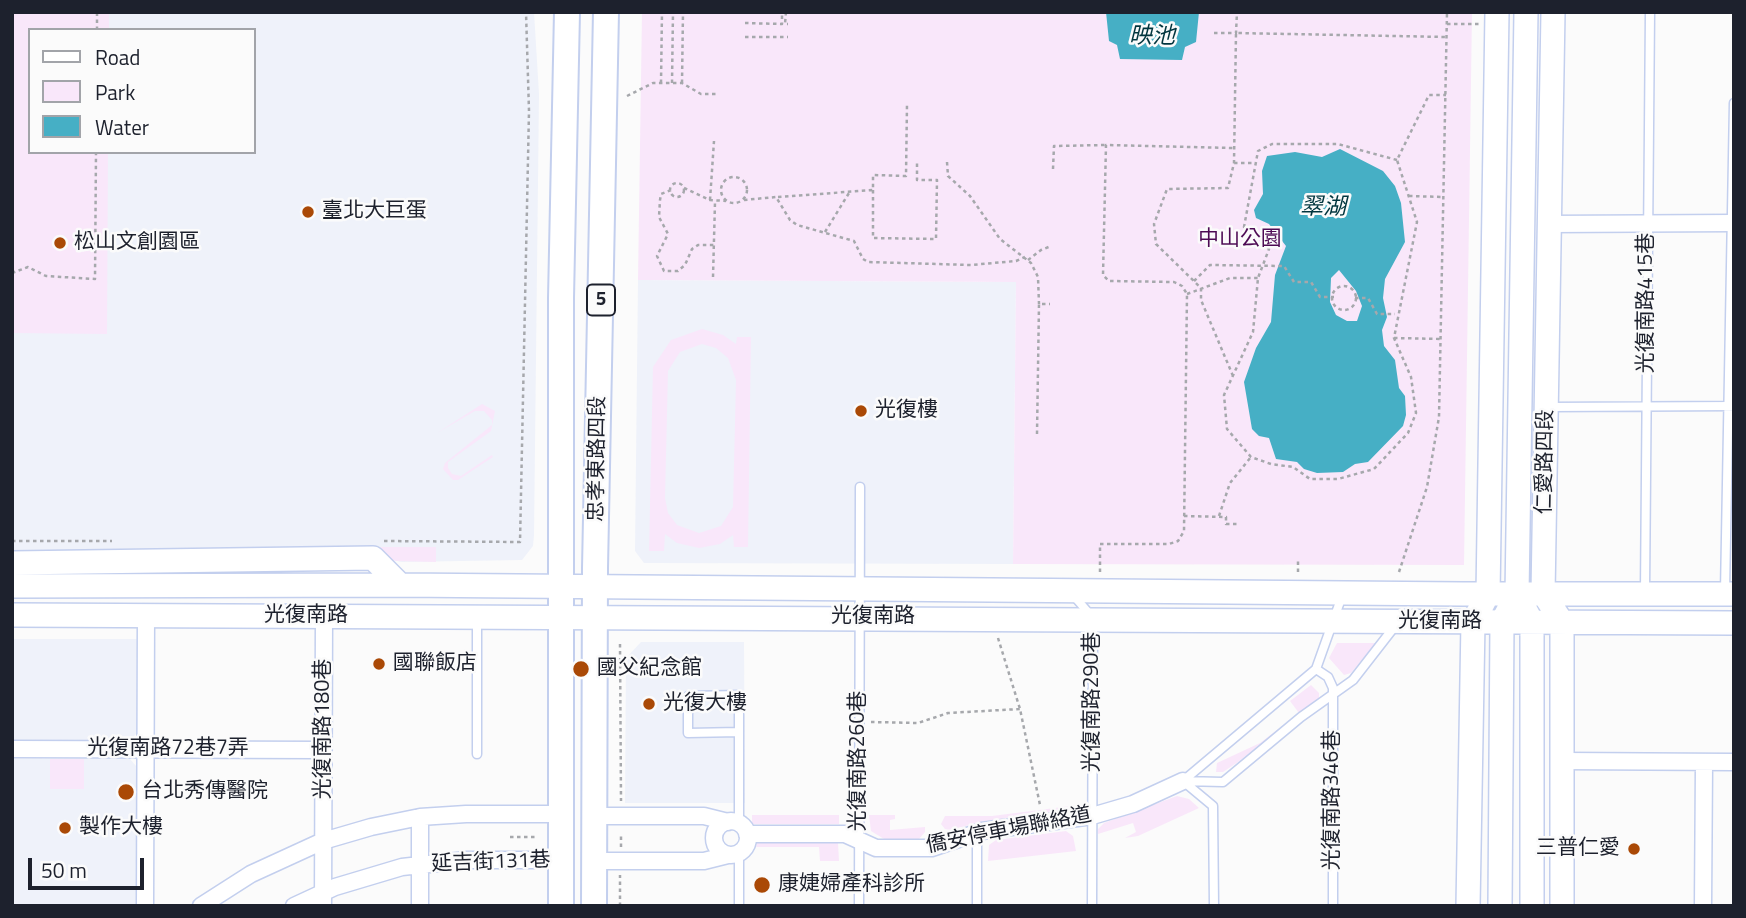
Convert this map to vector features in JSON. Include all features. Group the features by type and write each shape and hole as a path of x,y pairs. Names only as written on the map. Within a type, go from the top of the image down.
{"main road":[{"name":"忠孝東路四段","path":"561,906 561,298 567,12"},
{"name":"忠孝東路四段","path":"594,906 595,588 606,12"},
{"name":"仁愛路四段","path":"1500,906 1502,622 1517,594 1526,12"},
{"name":"仁愛路四段","path":"1543,593 1553,12"},
{"path":"1468,906 1473,622 1488,594 1490,18"},
{"path":"12,563 373,558 400,585"},
{"name":"光復南路","path":"12,586 400,585 1343,594 1729,594"},
{"path":"1543,593 1562,622 1562,906"},
{"name":"仁愛路四段","path":"1517,594 1532,622 1532,906"},
{"name":"光復南路","path":"12,615 1734,623"}],"street":[{"path":"1550,224 1733,223"},
{"path":"145,906 146,615"},
{"name":"光復南路180巷","path":"323,841 324,616"},
{"name":"光復南路72巷7弄","path":"12,748 323,750"},
{"path":"1562,761 1704,764 1734,762"},
{"path":"1703,906 1704,764"},
{"name":"僑安停車場聯絡道","path":"594,816 704,816 738,826 845,834 876,848 932,848 977,833 1092,816 1133,804 1183,781"},
{"path":"201,906 251,874 323,841 420,817 561,814"},
{"name":"延吉街131巷","path":"420,817 420,865"},
{"path":"594,861 704,860 734,854 747,844 738,826 718,827 714,838 718,849 734,854"},
{"path":"323,841 323,899"},
{"name":"延吉街131巷","path":"294,906 323,899 402,867 466,860 561,860"},
{"path":"420,865 420,906"}],"lane":[{"name":"光復南路415巷","path":"1645,593 1650,12"},
{"path":"1729,594 1734,103"},
{"path":"1547,407 1731,406"},
{"name":"光復南路260巷","path":"859,906 860,488"},
{"name":"光復南路290巷","path":"1070,591 1093,618 1092,906"},
{"name":"僑安停車場聯絡道","path":"1183,781 1316,669 1343,594"},
{"path":"477,617 477,754"},
{"name":"僑安停車場聯絡道","path":"1183,781 1223,782 1353,680 1399,622"},
{"path":"1316,669 1328,677 1333,694"},
{"name":"光復南路346巷","path":"1333,694 1333,906"},
{"path":"738,826 739,732 739,695 688,696 688,733 739,732"},
{"path":"1183,781 1213,806 1214,906"},
{"path":"977,833 977,906"},
{"path":"734,854 739,906"}],"path":[{"path":"520,542 529,111 526,12"},
{"path":"661,83 662,12"},
{"path":"672,83 673,12"},
{"path":"682,12 682,83"},
{"path":"745,23 782,24 784,12"},
{"path":"784,12 785,24 788,24"},
{"path":"1233,376 1200,300 1201,288 1156,244 1154,224 1167,189 1228,188 1234,163 1237,12"},
{"path":"1399,572 1427,487 1439,417 1447,12"},
{"path":"1447,24 1490,18"},
{"path":"1214,33 1447,37"},
{"path":"745,37 788,37"},
{"path":"627,96 653,83 682,83 701,94 719,94"},
{"path":"1397,160 1338,144 1272,144 1258,151 1244,227 1257,235 1269,249 1258,278 1253,332 1224,395 1227,429 1251,457 1271,464 1293,467 1310,479 1338,479 1374,469 1408,433 1416,413 1411,377 1394,338 1396,314 1406,282 1417,222 1397,160 1429,95 1446,95"},
{"path":"907,104 905,176 873,175 873,238 936,239 937,180 917,180 917,162"},
{"path":"709,200 714,141"},
{"path":"1100,572 1100,544 1175,543 1182,537 1187,294 1182,286 1174,282 1109,281 1103,275 1105,145"},
{"path":"1053,169 1054,146 1234,148"},
{"path":"12,273 28,267 46,276 95,279 96,154"},
{"path":"947,162 948,176 970,196 1000,239 1027,258 1038,277 1037,434"},
{"path":"1234,163 1256,163"},
{"path":"726,201 721,187 724,181 734,176 740,178 747,187 744,200"},
{"path":"714,245 698,245 692,249 685,265 678,271 670,273 660,267 657,256 667,234 659,217 661,194 678,183 709,200 734,204 744,200 873,190"},
{"path":"671,190 677,197 683,194 684,188"},
{"path":"825,232 850,192"},
{"path":"1409,196 1444,197"},
{"path":"776,197 790,220 797,225 854,241 868,262 992,264 1027,258 1051,246"},
{"path":"713,277 715,202"},
{"path":"1194,281 1210,265 1284,266 1294,282 1311,282 1320,297 1334,298"},
{"path":"1187,294 1230,278 1258,278"},
{"path":"1343,284 1350,287 1355,298 1349,311 1342,312 1334,298 1334,291 1343,284"},
{"path":"1355,298 1368,298 1377,314 1396,314"},
{"path":"1039,304 1050,304"},
{"path":"1394,338 1441,339"},
{"path":"1219,516 1230,483 1251,457"},
{"path":"1184,516 1226,517 1226,524 1238,524"},
{"path":"1298,559 1298,572"},
{"path":"998,638 1020,709 1040,805"},
{"path":"620,644 620,906"},
{"path":"859,721 918,723 948,713 1020,709"},
{"path":"510,838 537,837"}],"shaded area":[{"path":"103,12 534,12 539,94 534,535 533,546 522,560 401,562 365,551 12,550 12,327 103,154 256,154 256,28 103,28"},
{"path":"638,280 1016,282 1013,564 644,563 635,551"},
{"path":"12,639 137,639 137,733 130,740 12,740"},
{"name":"光復大樓","path":"641,642 744,642 745,803 625,803 626,658"},
{"name":"製作大樓","path":"12,759 130,759 136,766 136,906 12,906"}],"green space":[{"name":"松山文創園區","path":"12,12 109,12 109,28 28,28 28,154 108,154 107,334 12,333"},
{"name":"中山公園","path":"642,12 1472,12 1464,565 1013,564 1016,282 638,280"},
{"path":"702,329 723,335 736,344 737,337 751,337 748,547 734,547 733,535 720,544 699,548 677,543 665,534 664,551 649,551 653,367 671,340","holes":["702,344 716,348 728,358 736,380 733,507 721,526 699,533 677,525 668,513 665,498 668,371 680,352"]},
{"path":"482,404 495,411 491,431 448,462 448,468 452,474 461,476 492,455 493,457 458,480 453,480 443,469 445,463 492,425 492,420 484,411 475,411 437,433"},
{"path":"374,547 436,547 436,562 396,561 381,557"},
{"path":"1337,643 1376,643 1351,673 1344,675 1329,658"},
{"path":"1311,685 1319,693 1319,698 1238,762 1223,772 1216,772 1217,763 1260,743 1299,713 1290,701"},
{"path":"50,759 84,759 84,789 50,789"},
{"path":"1177,796 1189,799 1199,808 1138,836 1125,838 1136,832 1133,823 1098,834 1098,829 1104,823"},
{"path":"1071,806 1072,810 985,821 950,830 941,824 945,816 992,816"},
{"path":"752,815 839,815 839,824 752,824"},
{"path":"869,815 895,815 895,819 890,820 890,830 925,827 925,832 919,839 884,839 871,831"},
{"path":"1066,831 1073,836 1076,851 988,861 989,845 996,840"},
{"path":"757,843 838,843 839,861 820,861 819,847 756,847"}],"water":[{"name":"映池","path":"1106,12 1199,12 1196,42 1185,47 1182,60 1120,59 1117,45 1109,41"},
{"name":"翠湖","path":"1340,149 1383,171 1395,186 1401,203 1405,242 1385,279 1383,298 1387,317 1382,330 1384,346 1395,360 1399,388 1405,396 1406,415 1403,426 1368,462 1355,464 1343,472 1317,473 1304,469 1297,462 1276,459 1269,438 1259,436 1252,429 1244,382 1256,348 1271,322 1275,275 1286,246 1269,224 1256,218 1254,210 1263,194 1262,171 1267,156 1295,152 1322,157","holes":["1339,270 1356,291 1362,306 1357,321 1347,321 1336,315 1330,302 1331,278"]}],"place":[{"name":"臺北大巨蛋","path":"308,212"},
{"name":"松山文創園區","path":"60,243"},
{"name":"光復樓","path":"861,411"},
{"name":"國聯飯店","path":"379,664"},
{"name":"國父紀念館","path":"581,669"},
{"name":"光復大樓","path":"649,704"},
{"name":"台北秀傳醫院","path":"126,792"},
{"name":"製作大樓","path":"65,828"},
{"name":"三普仁愛","path":"1634,849"},
{"name":"康婕婦產科診所","path":"762,885"}]}
